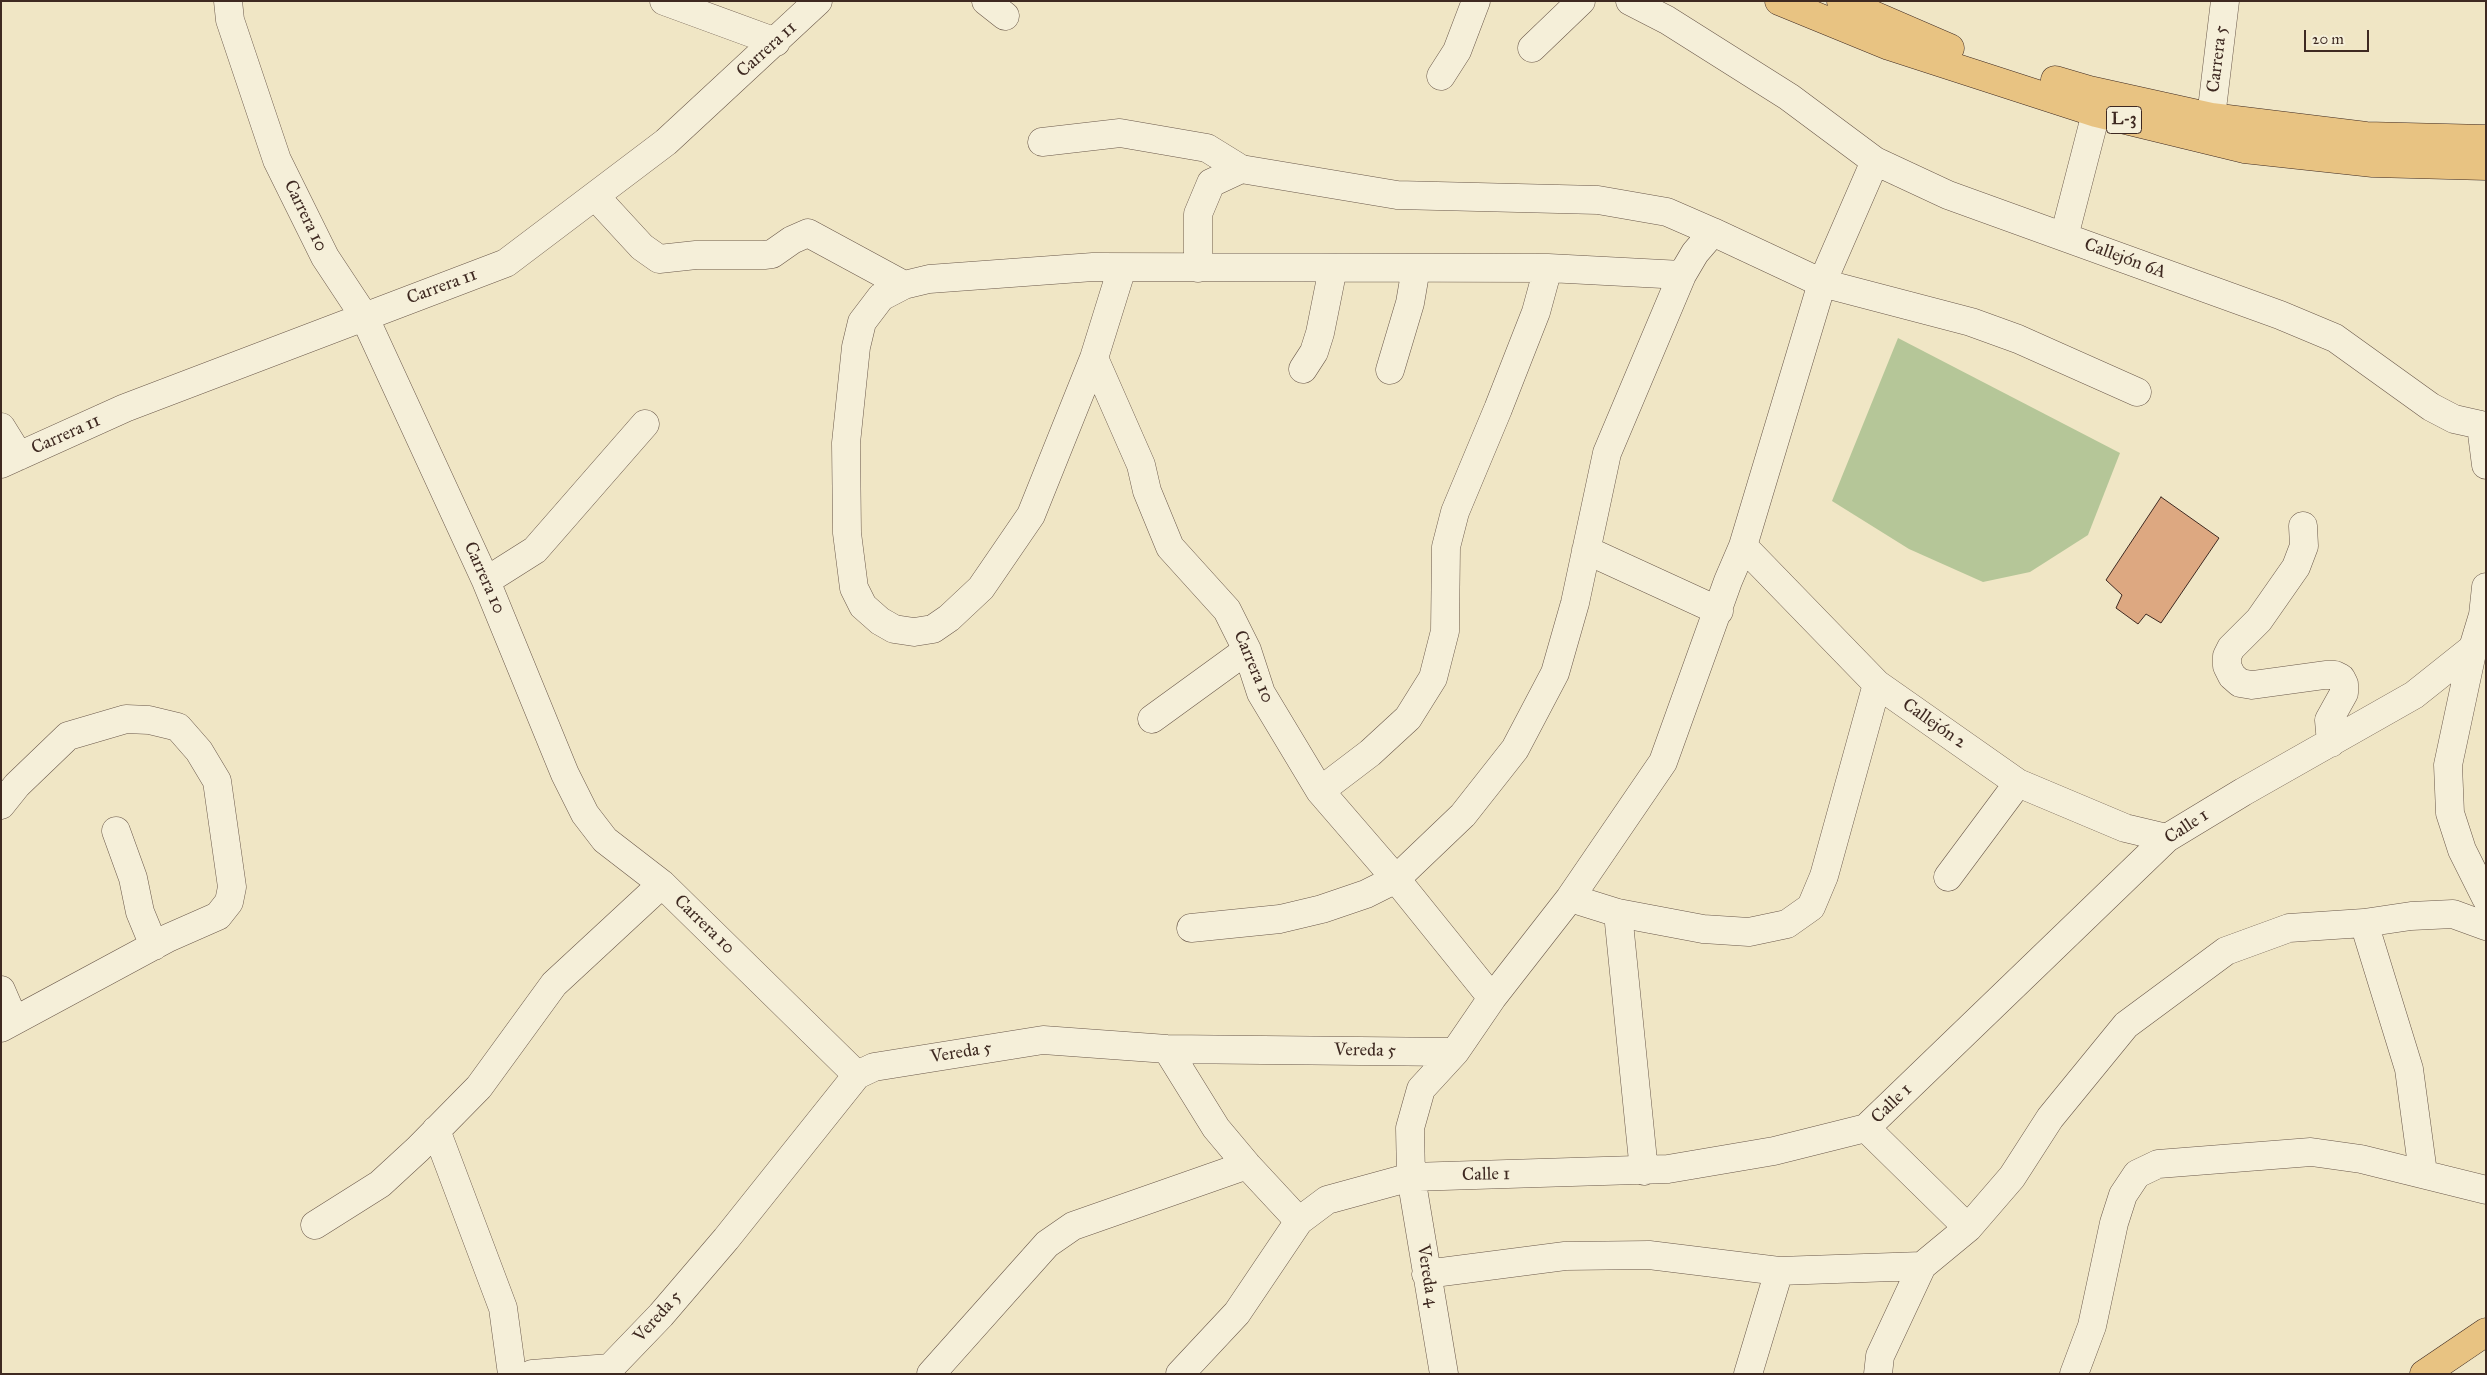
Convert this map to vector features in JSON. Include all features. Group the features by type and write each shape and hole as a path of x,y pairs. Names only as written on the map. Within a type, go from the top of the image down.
{"main road":[{"name":"L-3","path":"1779,1 1889,46 2096,113 2244,149 2372,163 2486,166"},
{"name":"L-3","path":"1841,1 1941,45 2089,90 2210,116 2366,136 2486,139"},
{"path":"2424,1374 2480,1341"}],"street":[{"name":"Carrera 10","path":"228,1 230,20 277,160 325,257 364,316 486,581 565,774 585,814 606,840 662,884 857,1075"},
{"path":"664,1 776,42"},
{"name":"Carrera 11","path":"10,460 125,408 506,263 666,142 818,1"},
{"path":"1441,76 1457,51 1476,1"},
{"path":"1532,48 1581,1"},
{"name":"Callejón 6A","path":"1630,1 1667,20 1789,96 1875,161 1948,195 2280,315 2335,338 2431,407 2454,419 2484,426"},
{"name":"Carrera 5","path":"2210,116 2225,1"},
{"path":"2064,237 2096,113"},
{"path":"1042,142 1120,133 1207,148 1241,169 1397,195 1598,200 1667,212 1822,283 1971,322 2018,339 2137,392"},
{"path":"1822,283 1875,161"},
{"path":"1198,268 1198,214 1211,183 1241,169"},
{"path":"595,196 642,247 659,259 696,255 772,254 792,240 808,234 904,285"},
{"path":"1191,928 1280,919 1331,906 1366,894 1396,879 1463,815 1515,749 1555,673 1575,603 1607,454 1682,275 1695,253 1713,232"},
{"path":"1122,268 1094,358 1031,515 981,588 949,618 933,629 914,632 894,629 880,621 863,606 854,588 847,533 846,443 856,347 862,322 881,297 904,285 929,278 1093,267 1548,268 1682,275"},
{"path":"1303,369 1314,352 1320,333 1333,268"},
{"path":"1390,370 1403,331 1416,268"},
{"path":"1320,791 1370,753 1408,718 1433,678 1446,631 1446,547 1455,512 1529,330 1548,268"},
{"name":"Vereda 4","path":"1444,1374 1411,1177 1410,1128 1421,1089 1455,1052 1492,998 1570,898 1663,762 1743,546 1822,283"},
{"name":"Carrera 10","path":"1094,358 1141,465 1147,491 1170,547 1227,610 1247,650 1261,693 1320,791 1396,879 1492,998"},
{"path":"486,581 535,550 645,424"},
{"path":"2484,426 2486,465"},
{"path":"1,427 10,460"},
{"path":"2303,526 2304,546 2296,567 2259,620 2231,648 2227,656 2227,666 2232,676 2240,683 2252,685 2325,675 2334,675 2341,678 2344,684 2344,693 2328,720 2331,742"},
{"name":"Callejón 2","path":"1743,546 1877,684 2018,783 2125,828 2167,838"},
{"path":"1586,550 1719,611"},
{"path":"2486,587 2476,667 2448,765 2450,813 2462,850 2486,898"},
{"path":"1152,719 1247,650"},
{"name":"Calle 1","path":"1180,1374 1237,1313 1299,1220 1326,1200 1411,1177 1668,1170 1774,1151 1866,1128 2167,838 2243,792 2414,695 2476,667"},
{"path":"1570,898 1618,912 1703,929 1749,932 1787,924 1811,907 1824,876 1877,684"},
{"path":"1,805 17,785 68,736 126,719 149,720 178,727 198,751 218,782 232,887 229,902 218,916 154,946 8,1024 1,990"},
{"path":"1948,877 2018,783"},
{"path":"116,831 133,878 140,912 154,946"},
{"path":"316,1225 380,1184 436,1130 479,1087 554,984 662,884"},
{"path":"1618,912 1644,1171"},
{"path":"1878,1374 1880,1356 1922,1266 1968,1228 2012,1177 2050,1118 2126,1026 2226,951 2289,928 2364,923 2411,916 2453,914 2486,926"},
{"path":"2364,923 2409,1069 2423,1173"},
{"name":"Vereda 5","path":"610,1371 720,1246 857,1075 874,1067 1042,1040 1167,1049 1455,1052"},
{"path":"1167,1049 1216,1128 1247,1165 1299,1220"},
{"path":"1866,1128 1968,1228"},
{"path":"436,1130 503,1308 512,1374"},
{"path":"2074,1374 2092,1326 2114,1223 2123,1195 2136,1174 2158,1164 2311,1152 2361,1159 2486,1190"},
{"path":"931,1374 1047,1244 1073,1226 1247,1165"},
{"path":"1426,1274 1566,1256 1649,1255 1779,1271 1922,1266"},
{"path":"1748,1374 1779,1271"},
{"path":"532,1374 610,1371"}],"green space":[{"path":"1898,338 2120,453 2088,535 2030,572 1983,582 1909,549 1832,501"}],"building":[{"path":"2161,497 2219,538 2161,623 2146,614 2138,624 2116,608 2122,595 2106,580"}]}
